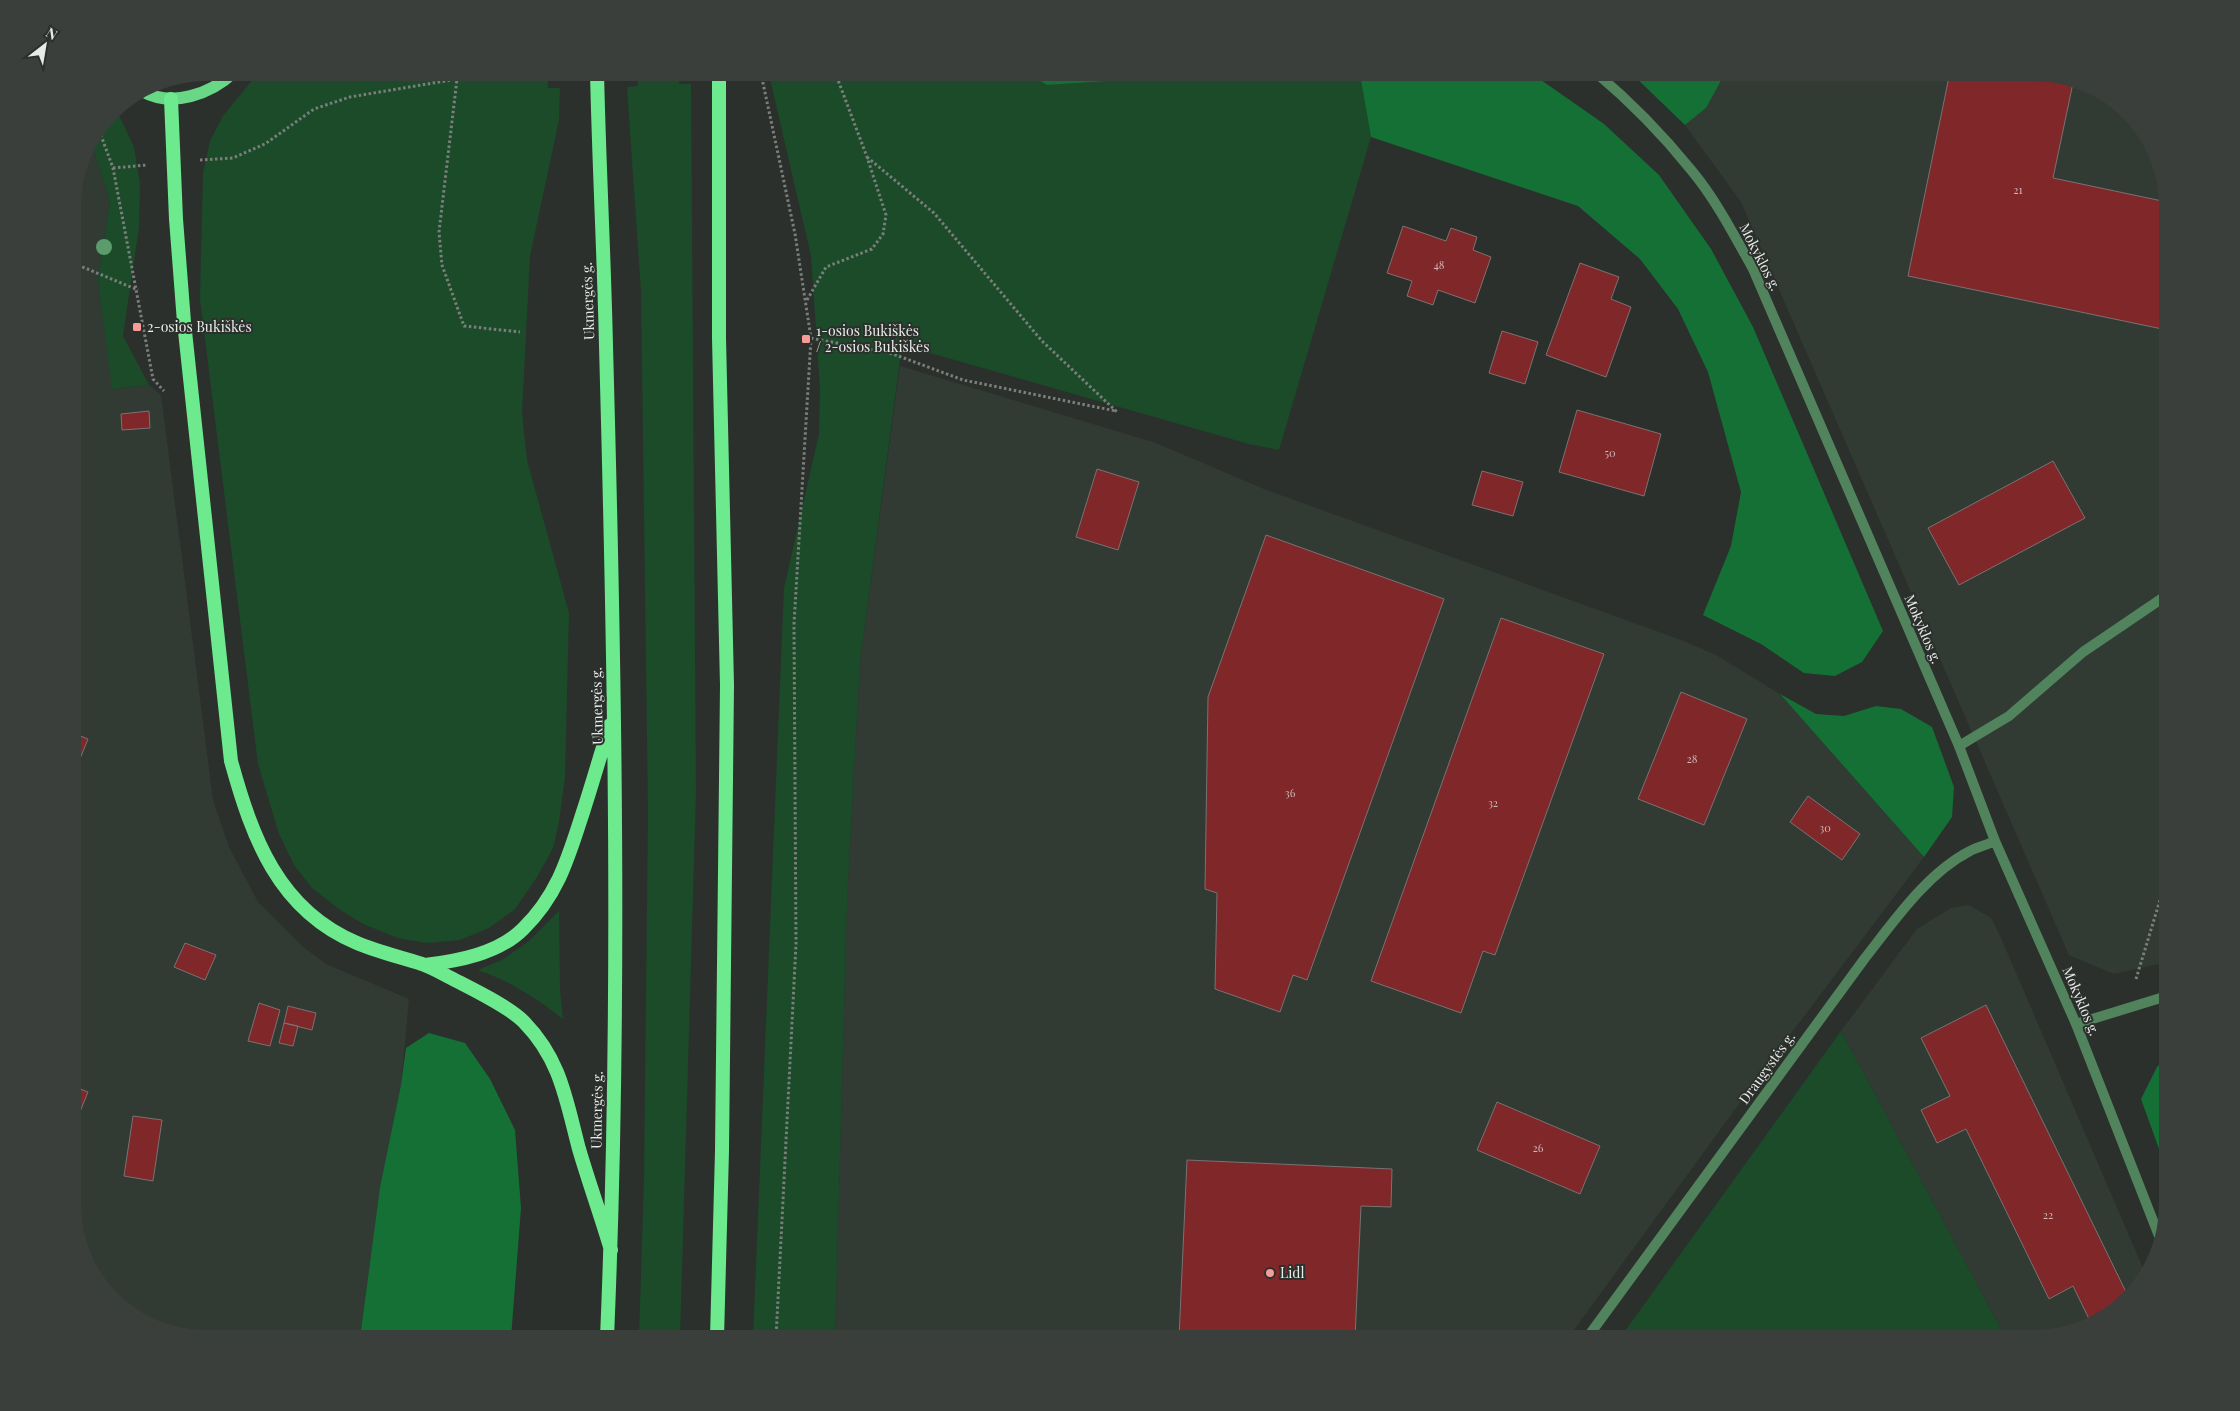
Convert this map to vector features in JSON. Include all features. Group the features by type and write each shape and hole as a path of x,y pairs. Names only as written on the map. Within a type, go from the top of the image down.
{"highway":[{"name":"Ukmergės g.","path":"598,82 614,712 615,972 611,1250 607,1330"},
{"path":"717,1330 722,1151 726,695 719,338 719,82"},
{"path":"170,99 176,219 184,322 231,761 244,808 260,848 284,888 304,910 326,927 357,943 424,965 479,992 523,1021 548,1052 569,1103 579,1148 611,1250"},
{"path":"424,965 454,961 502,944 523,930 546,902 565,869 614,712"}],"main road":[{"path":"152,94 170,99 194,96 215,88 222,82"}],"street":[{"name":"Mokyklos g.","path":"1606,81 1632,103 1693,171 1722,214 1753,268 1959,746 1995,841 2076,1024 2156,1229"},
{"path":"1959,746 2009,716 2083,652 2158,601"},
{"name":"Draugystės g.","path":"1593,1330 1865,958 1910,901 1948,866 1970,851 1995,841"},
{"path":"2076,1024 2159,999"}],"path":[{"path":"213,159 233,158 265,144 314,109 341,100 441,82"},
{"path":"457,82 439,232 442,265 464,326 520,332"},
{"path":"763,82 795,234 811,338 794,624 796,944 776,1330"},
{"path":"806,301 826,267 872,249 883,234 886,215 840,82"},
{"path":"102,137 113,168 138,290 153,379 165,393"},
{"path":"811,338 893,354 963,380 1117,412 1042,341 934,213 867,157"},
{"path":"82,267 138,290"},
{"path":"2126,1009 2159,904"}],"shaded area":[{"path":"1721,81 2050,82 2082,91 2103,102 2128,124 2146,151 2152,166 2158,198 2159,964 2114,974 2069,955 1741,202 1685,125 1706,108"},
{"path":"94,151 110,201 98,280 113,389 149,385 161,395 213,800 229,847 258,902 304,948 328,965 409,999 401,1085 380,1187 361,1330 206,1330 174,1325 144,1313 118,1293 102,1274 88,1245 82,1213 82,190"},
{"path":"900,366 1156,443 1264,489 1681,640 1716,655 1780,694 1924,857 1774,1056 1574,1330 835,1330 847,902 860,662"},
{"path":"1969,905 1991,918 2142,1266 2133,1281 2110,1304 2082,1320 2066,1325 2050,1329 2002,1330 1841,1031 1917,929 1951,908"}],"green space":[{"path":"1361,81 1371,137 1279,450 1249,444 902,345 860,662 847,902 835,1330 753,1330 784,588 819,434 820,388 811,256 771,83 1042,82 1047,85 1101,82"},
{"path":"1361,81 1543,81 1604,124 1659,175 1711,249 1753,327 1883,631 1862,662 1835,676 1804,673 1761,644 1703,615 1731,546 1741,492 1708,372 1678,309 1640,259 1578,206 1371,137"},
{"path":"1640,81 1721,81 1706,108 1685,125"},
{"path":"251,82 548,82 548,88 560,88 559,120 530,256 522,413 527,460 569,613 565,777 559,822 553,848 537,877 515,909 489,928 460,940 426,943 398,938 363,924 339,909 312,888 294,865 279,834 258,764 200,299 203,173 210,141 223,116"},
{"path":"638,82 679,82 679,84 691,84 696,792 680,1330 639,1330 644,1179 648,812 641,292 627,87 638,86"},
{"path":"1041,82 1101,82 1047,85"},
{"path":"120,116 134,147 140,184 139,227 123,336 149,385 112,389 98,280 110,201 94,151 107,130"},
{"path":"1780,694 1816,714 1844,716 1876,706 1901,709 1932,727 1954,787 1952,817 1924,857"},
{"path":"559,911 560,990 563,1019 522,991 501,979 478,970 502,960 529,941"},
{"path":"1841,1031 2002,1330 1626,1330"},
{"path":"429,1033 465,1043 490,1079 515,1130 521,1208 512,1330 361,1330 380,1187 401,1085 406,1048"},
{"path":"2159,1065 2159,1149 2141,1099"}],"building":[{"path":"1948,81 2034,81 2050,82 2072,88 2053,178 2158,200 2158,328 1908,276"},
{"path":"1403,226 1446,241 1451,228 1477,237 1473,250 1491,257 1475,303 1438,290 1433,305 1407,296 1412,281 1387,273"},
{"path":"1580,263 1619,277 1611,299 1631,307 1606,377 1546,355"},
{"path":"1502,331 1538,342 1525,384 1489,373"},
{"path":"1577,410 1661,434 1644,496 1559,472"},
{"path":"149,411 150,428 122,430 121,414"},
{"path":"2053,461 2085,518 1959,585 1928,528"},
{"path":"1097,469 1139,482 1118,550 1076,537"},
{"path":"1482,471 1523,482 1513,516 1472,505"},
{"path":"1266,535 1444,599 1307,980 1293,975 1280,1012 1215,989 1217,893 1205,889 1208,697"},
{"path":"1501,618 1604,654 1495,955 1483,951 1461,1013 1371,981"},
{"path":"1681,692 1747,719 1704,825 1638,799"},
{"path":"82,737 88,739 82,754"},
{"path":"1808,796 1860,834 1842,860 1790,822"},
{"path":"185,943 216,955 205,980 174,967"},
{"path":"259,1003 280,1010 270,1046 248,1041"},
{"path":"1986,1005 2125,1290 2110,1304 2088,1317 2073,1286 2049,1299 1966,1129 1937,1143 1921,1110 1950,1096 1921,1038"},
{"path":"288,1006 316,1013 312,1030 284,1023"},
{"path":"284,1023 298,1026 293,1046 279,1043"},
{"path":"82,1090 88,1092 82,1107"},
{"path":"1497,1102 1600,1146 1580,1194 1477,1150"},
{"path":"133,1116 162,1120 153,1181 124,1176"},
{"name":"Lidl","path":"1187,1160 1392,1169 1391,1207 1361,1206 1355,1330 1179,1330"}],"place":[{"name":"2-osios Bukiškės","path":"137,327"},
{"name":"1-osios Bukiškės / 2-osios Bukiškės","path":"806,339"},
{"name":"Lidl","path":"1270,1273"}]}
